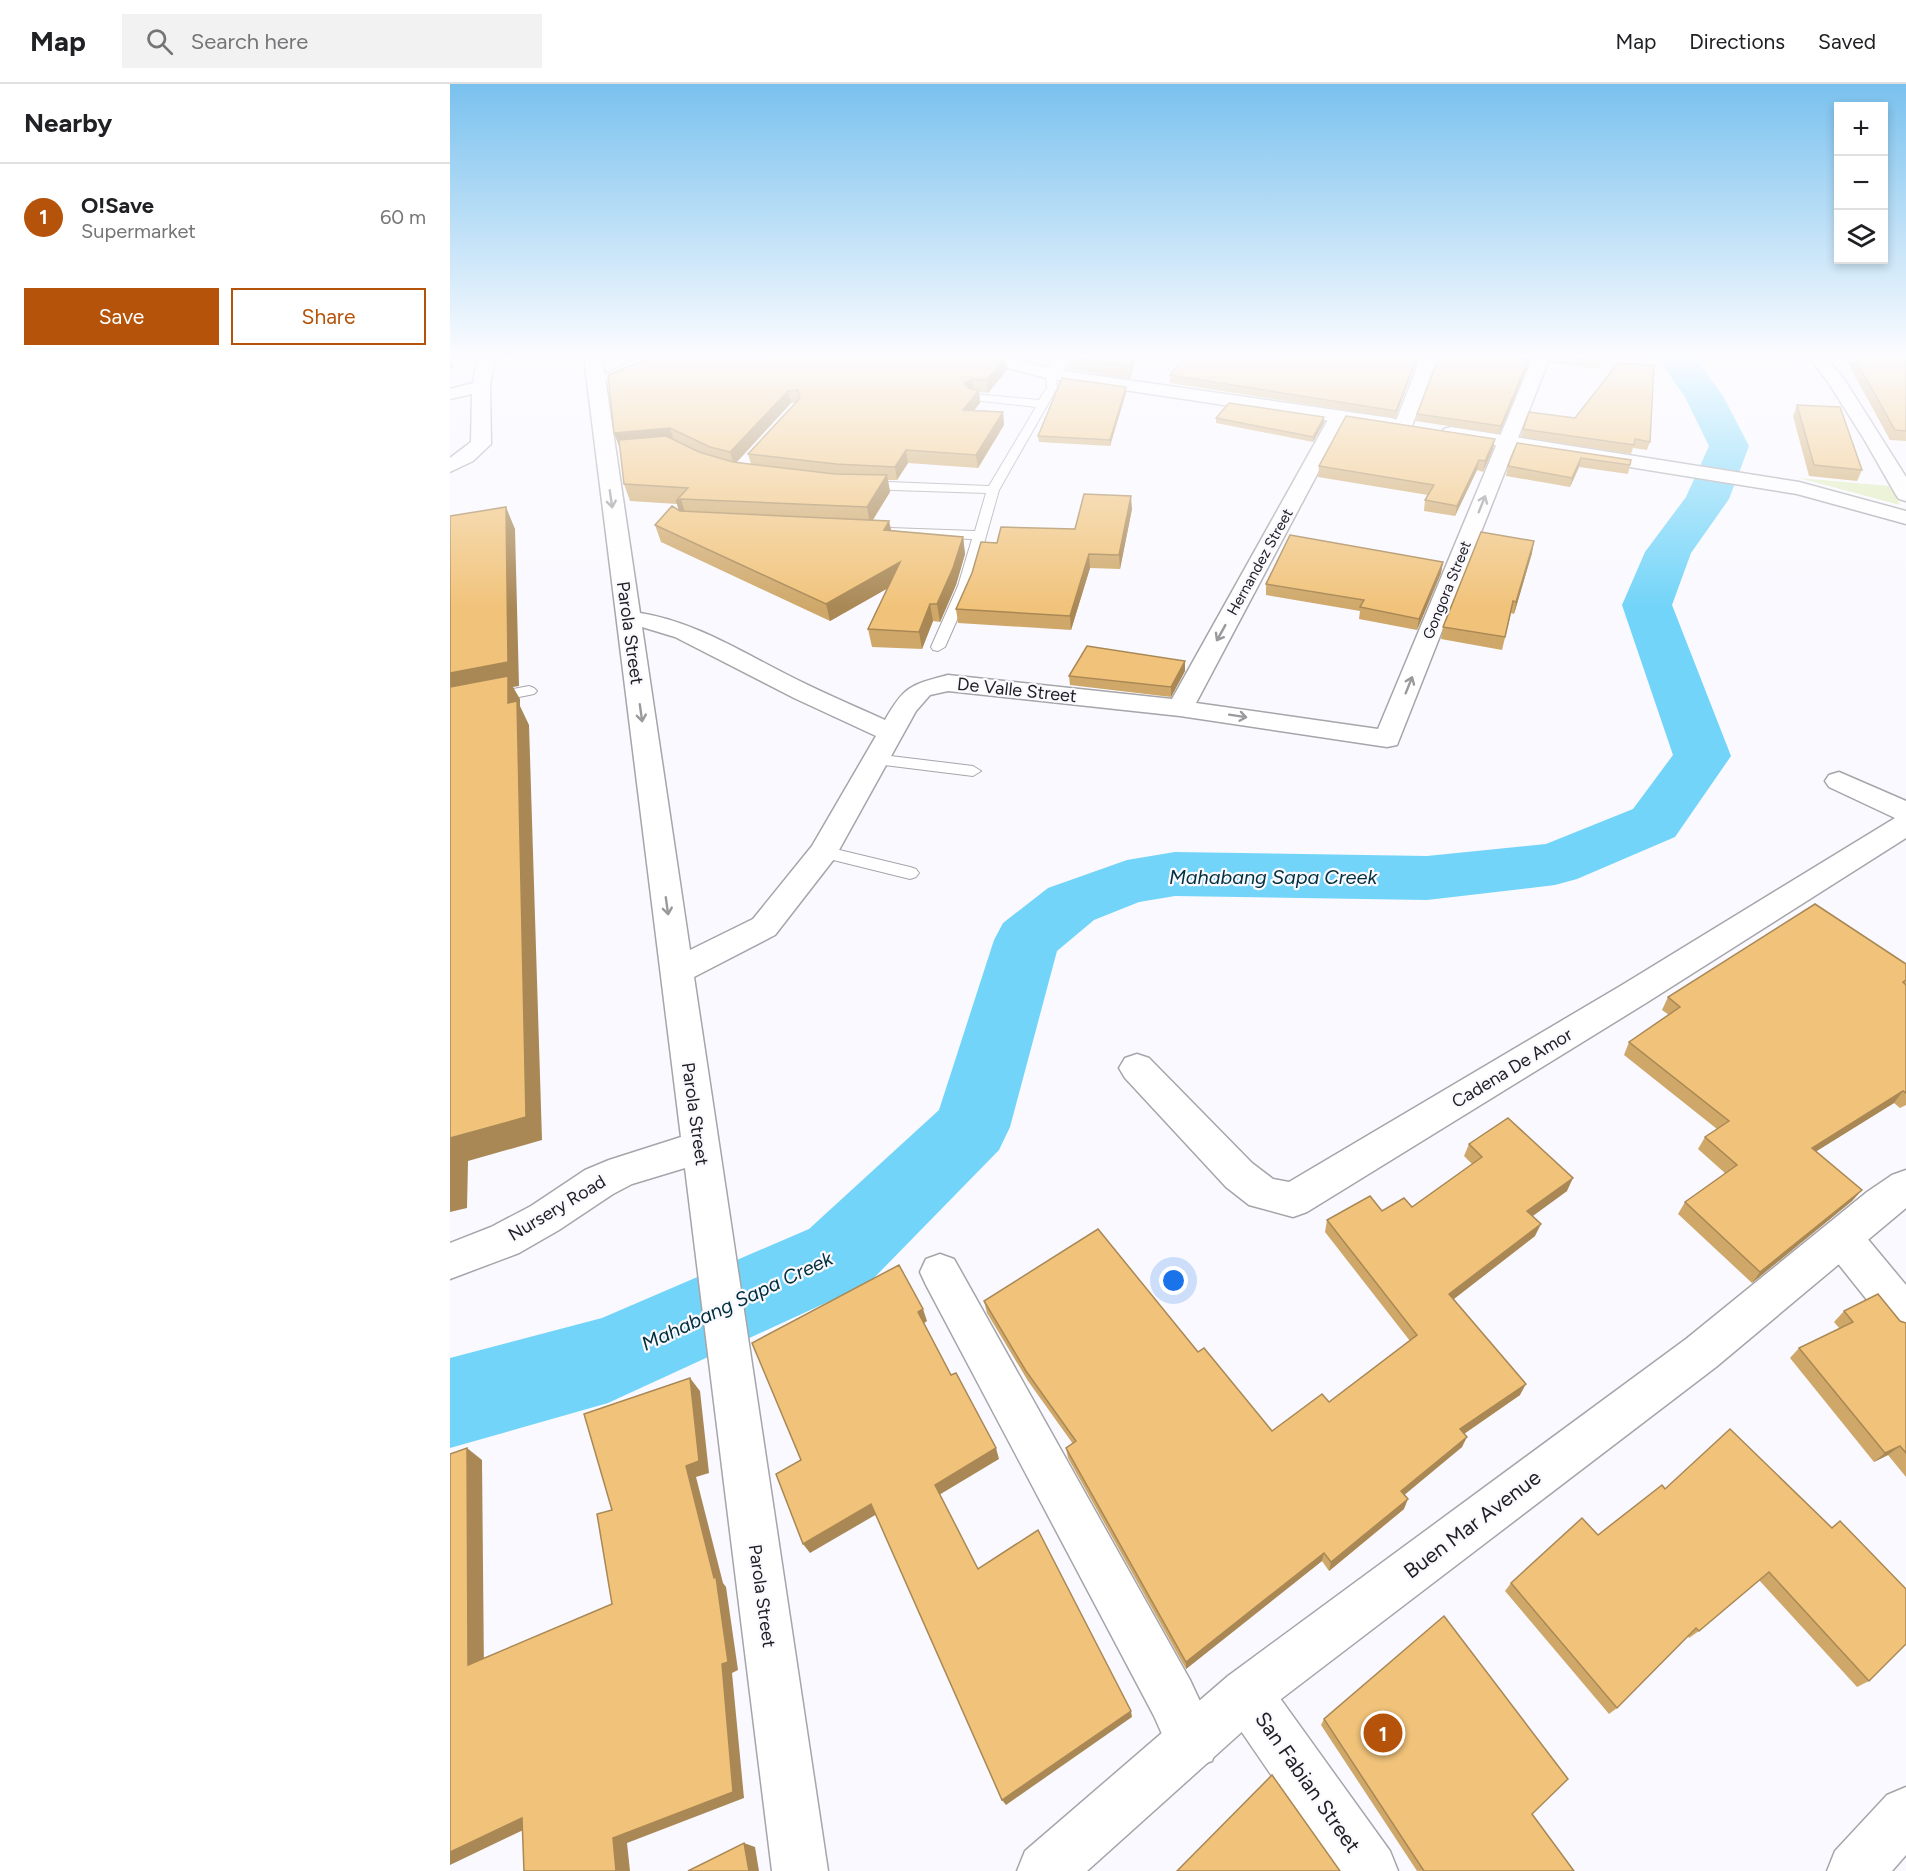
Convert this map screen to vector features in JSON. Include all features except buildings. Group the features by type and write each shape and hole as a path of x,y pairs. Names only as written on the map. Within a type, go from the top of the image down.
{"street":[{"path":"450,466 466,457 481,444 481,440"},
{"name":"Parola Street","path":"611,440 628,618 800,1871"},
{"name":"Hernandez Street","path":"1180,708 1326,440"},
{"path":"1497,440 1828,494 1906,518"},
{"path":"1875,440 1906,495"},
{"name":"Gongora Street","path":"1387,739 1507,442"},
{"path":"628,618 658,622 684,632 803,693 891,732"},
{"name":"De Valle Street","path":"676,972 764,927 823,852 874,759 905,708 921,690 948,683 1180,708 1387,739"},
{"path":"1839,781 1906,812"},
{"name":"Cadena De Amor","path":"1137,1068 1239,1175 1263,1193 1293,1200 1634,994 1906,825"},
{"name":"Nursery Road","path":"450,1261 505,1240 545,1218 599,1182 622,1171 699,1148"},
{"name":"Buen Mar Avenue","path":"1045,1871 1246,1694 1701,1353 1881,1204 1906,1187"},
{"path":"1842,1238 1906,1316"},
{"path":"940,1272 1166,1688 1193,1742"},
{"name":"San Fabian Street","path":"1246,1694 1370,1871"},
{"path":"1855,1871 1906,1814"}],"lane":[{"path":"938,647 965,586 993,490 1022,440"},
{"path":"851,485 993,490"},
{"path":"878,531 978,535"},
{"path":"450,706 529,691"},
{"path":"874,759 973,771"},
{"path":"823,852 910,873"}],"green space":[{"path":"1799,478 1890,486 1900,505"}],"waterway":[{"name":"Mahabang Sapa Creek","path":"450,1403 608,1360 839,1256 972,1127 1027,940 1071,904 1127,882 1175,874 1427,878 1555,864 1654,823 1702,756 1647,605 1668,552 1707,499 1729,446 1726,440"}],"place":[{"name":"O!Save","path":"1383,1733"}]}
